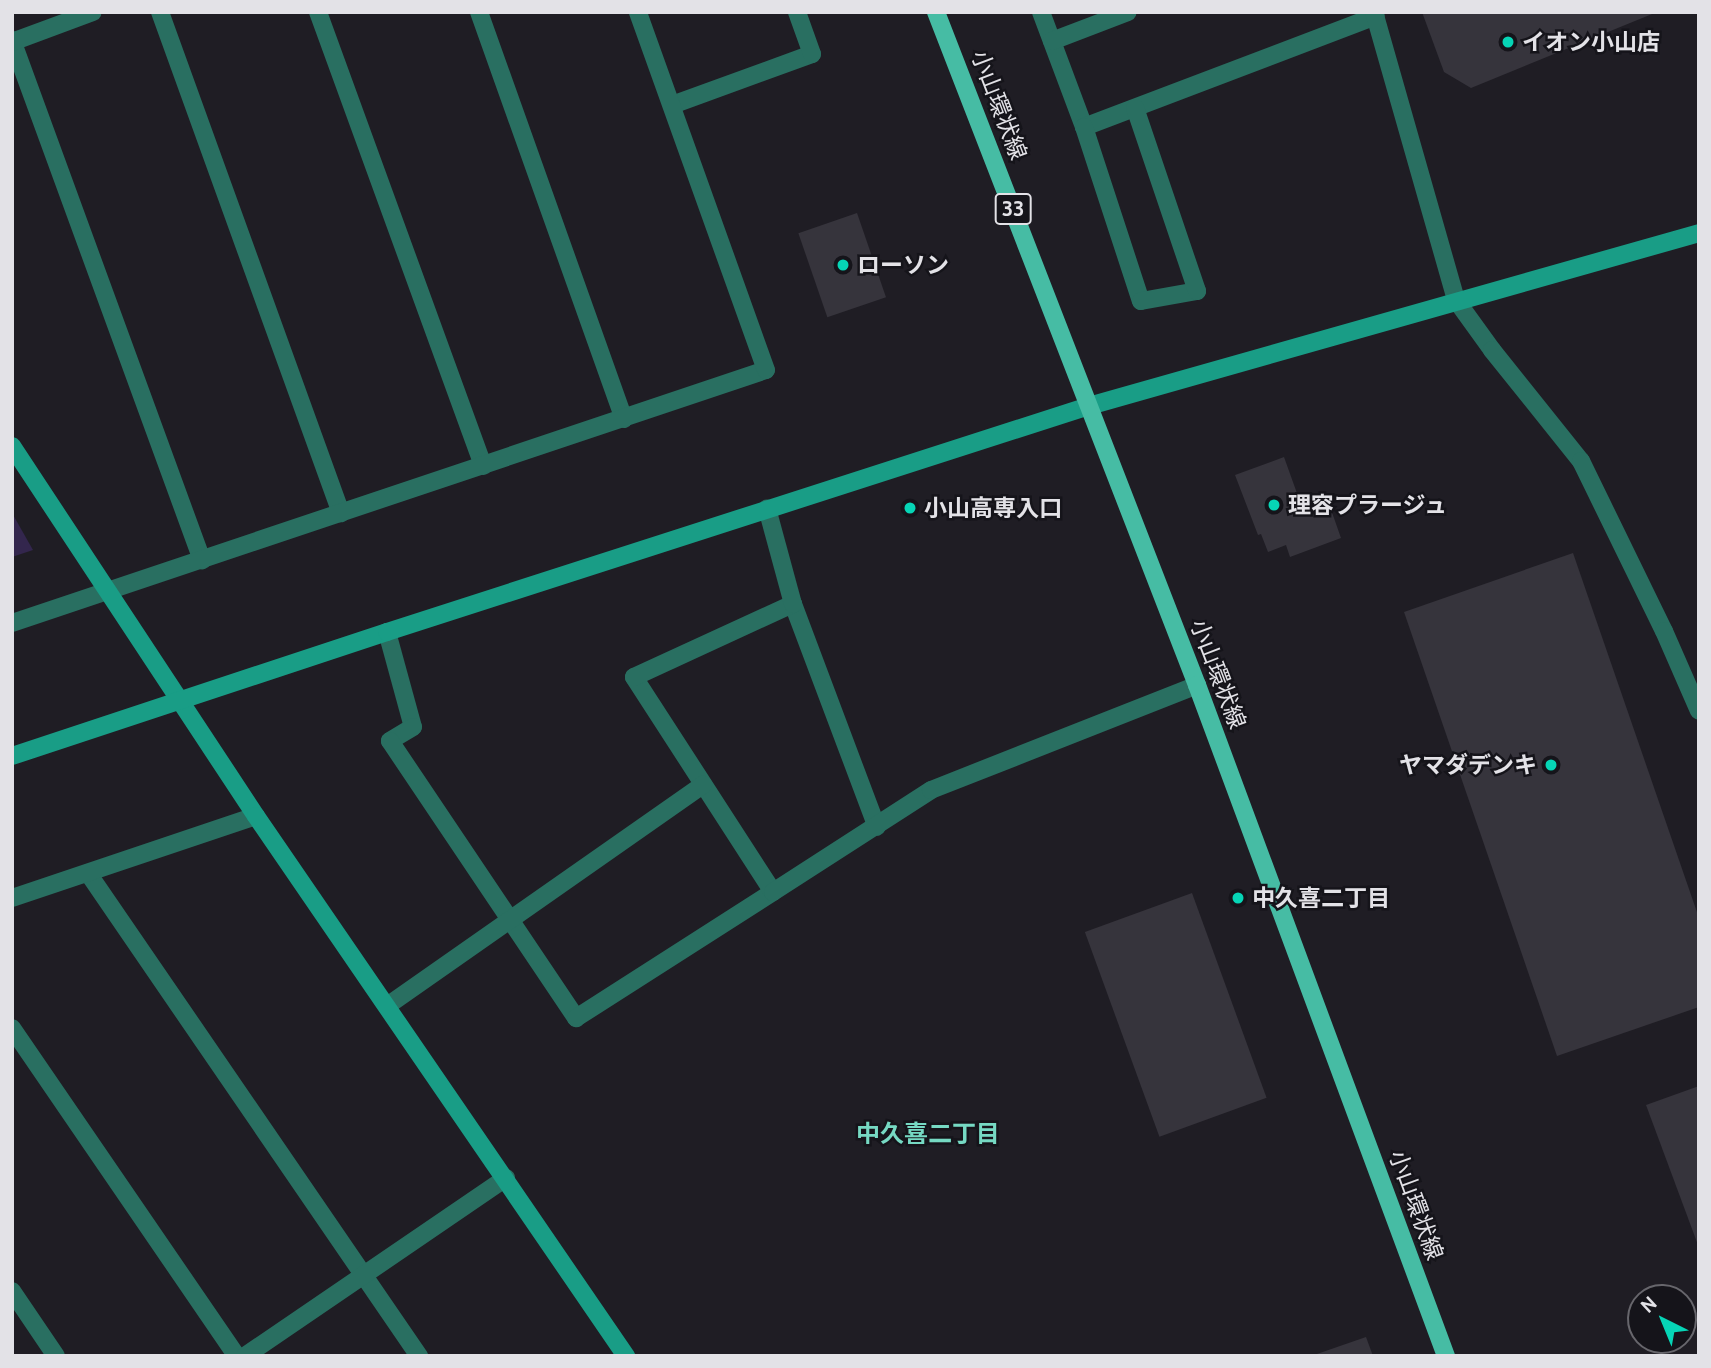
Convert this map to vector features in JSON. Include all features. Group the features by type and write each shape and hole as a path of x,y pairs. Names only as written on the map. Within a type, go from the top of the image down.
{"main road":[{"name":"小山環状線","path":"936,12 1197,685 1446,1356"}],"street":[{"path":"93,12 12,41 202,560"},
{"path":"159,12 341,513"},
{"path":"318,12 483,466"},
{"path":"479,12 624,419"},
{"path":"12,623 766,370 638,12"},
{"path":"672,106 811,54 797,12"},
{"path":"1041,12 1084,127 1141,301 1197,291 1135,108"},
{"path":"1052,41 1128,12"},
{"path":"1084,127 1375,14 1456,300 1492,351 1581,461 1664,631 1699,711"},
{"path":"12,756 767,508 1089,406 1699,233"},
{"path":"12,446 256,816 626,1356"},
{"path":"767,508 793,604 877,827"},
{"path":"773,892 634,677 793,604"},
{"path":"387,632 413,727 390,741 576,1018 931,790 1197,685"},
{"path":"387,1006 703,785"},
{"path":"12,898 256,816"},
{"path":"88,873 419,1356"},
{"path":"12,1028 237,1356"},
{"path":"244,1356 506,1178"},
{"path":"12,1291 55,1356"}],"shaded area":[{"path":"12,513 33,550 12,557"}],"building":[{"name":"イオン小山店","path":"1422,12 1657,12 1471,88 1444,72"},
{"name":"ローソン","path":"857,213 886,297 827,317 798,233"},
{"name":"理容プラージュ","path":"1284,457 1303,510 1328,501 1341,538 1290,557 1286,545 1268,552 1261,534 1258,535 1235,475"},
{"name":"ヤマダデンキ","path":"1573,553 1699,918 1699,1007 1557,1056 1404,612"},
{"path":"1192,893 1267,1098 1159,1137 1085,932"},
{"path":"1699,1086 1699,1245 1698,1245 1646,1105"},
{"path":"1366,1337 1373,1356 1314,1356 1314,1355"}],"place":[{"name":"イオン小山店","path":"1508,42"},
{"name":"ローソン","path":"843,265"},
{"name":"理容プラージュ","path":"1274,505"},
{"name":"小山高専入口","path":"910,508"},
{"name":"ヤマダデンキ","path":"1551,765"},
{"name":"中久喜二丁目","path":"1238,898"}],"district":[{"name":"中久喜二丁目","path":"928,1134"}]}
